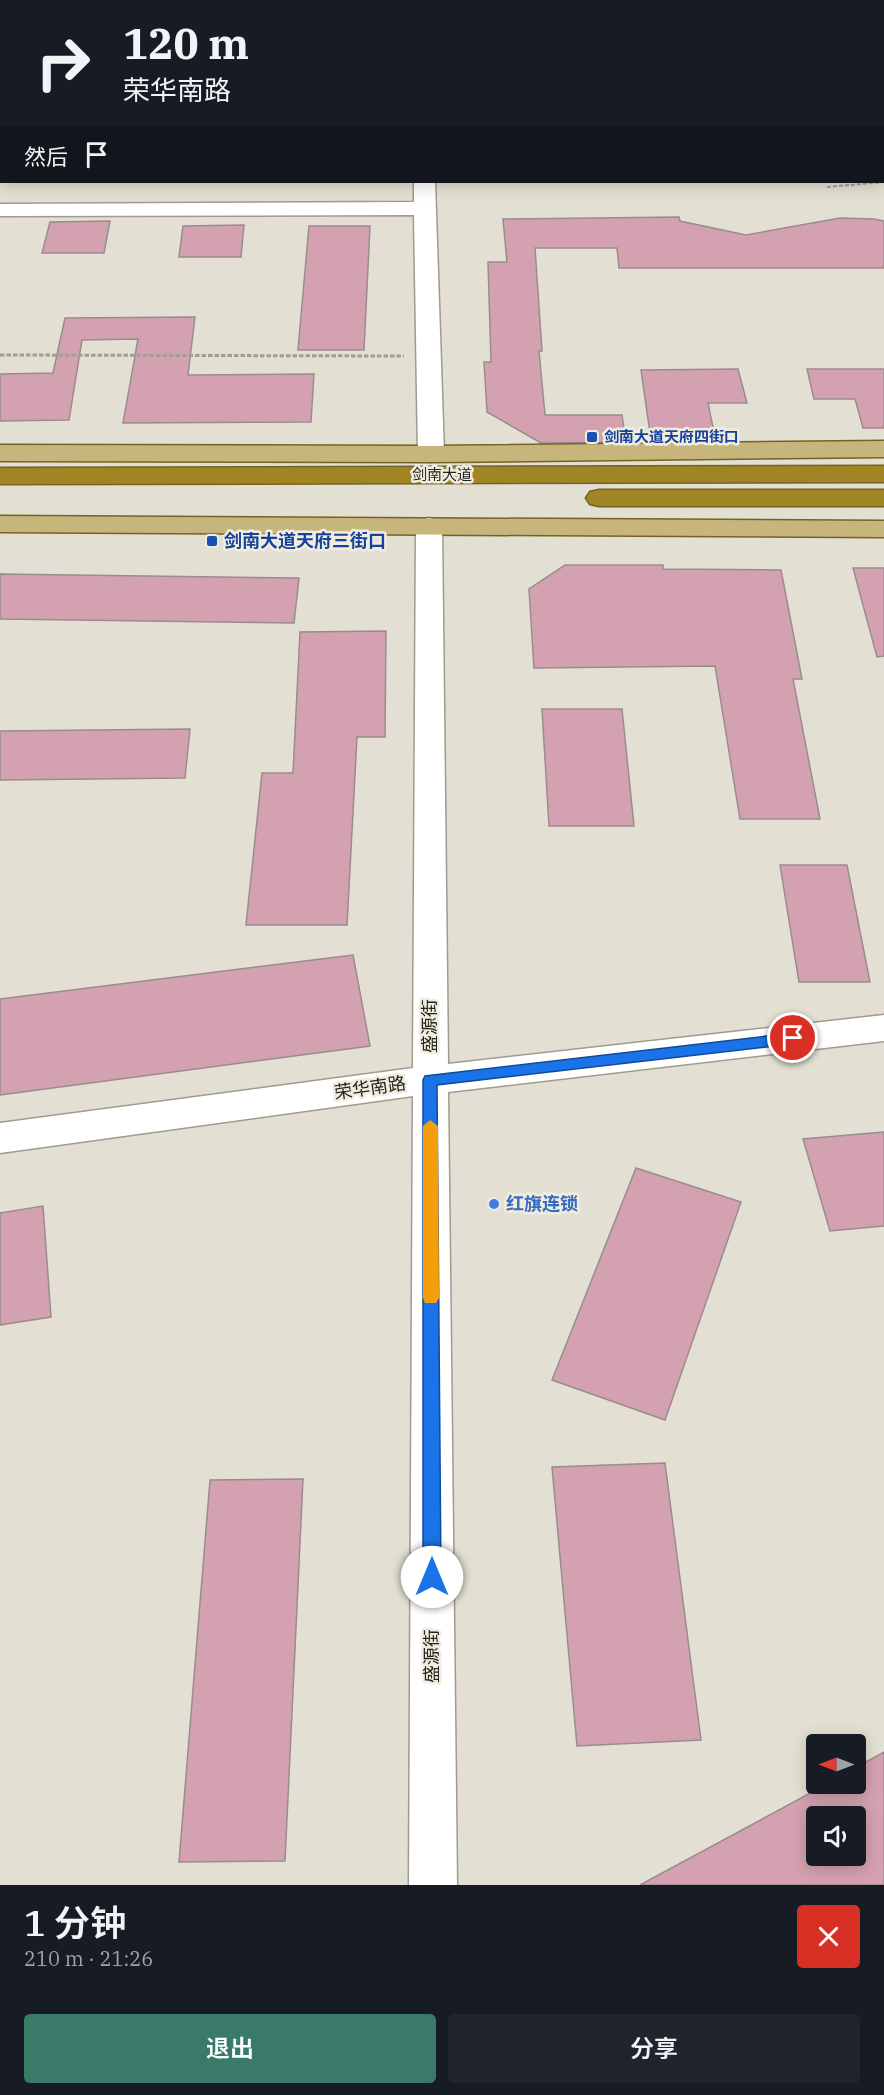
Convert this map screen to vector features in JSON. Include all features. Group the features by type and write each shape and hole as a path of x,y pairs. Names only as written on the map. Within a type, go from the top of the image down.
{"highway":[{"name":"剑南大道","path":"0,476 884,474"},
{"name":"剑南大道","path":"0,497 884,498"}],"main road":[{"path":"0,453 431,454 884,449"},
{"path":"0,524 884,529"}],"street":[{"path":"424,183 431,454"},
{"path":"0,210 425,208"},
{"name":"盛源街","path":"429,526 433,1885"},
{"name":"荣华南路","path":"0,1138 430,1080 884,1028"}],"path":[{"path":"827,187 873,183"},
{"path":"0,355 429,357"}],"building":[{"path":"679,217 680,221 746,235 840,218 884,221 884,268 619,268 617,248 535,248 542,351 539,351 545,415 622,415 626,442 541,443 487,412 484,362 491,362 488,262 507,262 503,219"},
{"path":"110,221 104,253 42,253 50,222"},
{"path":"244,225 241,257 179,257 183,226"},
{"path":"309,226 370,226 364,350 298,350"},
{"path":"195,317 188,375 314,374 311,422 123,423 138,339 82,340 69,420 0,421 0,374 53,373 65,318"},
{"path":"738,369 747,403 708,403 714,432 650,433 641,370"},
{"path":"807,369 884,369 884,428 863,428 855,399 814,399"},
{"path":"565,565 663,565 663,569 781,570 802,679 793,679 820,819 740,819 715,666 534,668 529,589"},
{"path":"853,568 884,568 884,656 877,657"},
{"path":"0,574 299,578 294,623 0,619"},
{"path":"386,631 385,737 357,737 347,925 246,925 262,773 293,773 300,632"},
{"path":"542,709 622,709 634,826 549,826"},
{"path":"190,729 185,778 0,780 0,731"},
{"path":"780,865 847,865 870,982 799,982"},
{"path":"353,955 370,1046 0,1095 0,999"},
{"path":"884,1132 884,1226 830,1231 803,1139"},
{"path":"636,1168 741,1202 665,1420 552,1380"},
{"path":"43,1206 51,1317 0,1325 0,1213"},
{"path":"665,1463 701,1740 577,1746 552,1467"},
{"path":"303,1479 285,1861 179,1862 210,1480"},
{"path":"884,1752 884,1885 640,1885 808,1794 866,1794 866,1762"}],"slow traffic":[{"path":"430,1126 431,1298"}],"place":[{"name":"剑南大道天府四街口","path":"592,437"},
{"name":"剑南大道天府三街口","path":"212,541"},
{"name":"红旗连锁","path":"494,1204"}],"route":[{"path":"432,1577 430,1080 793,1038"}]}
